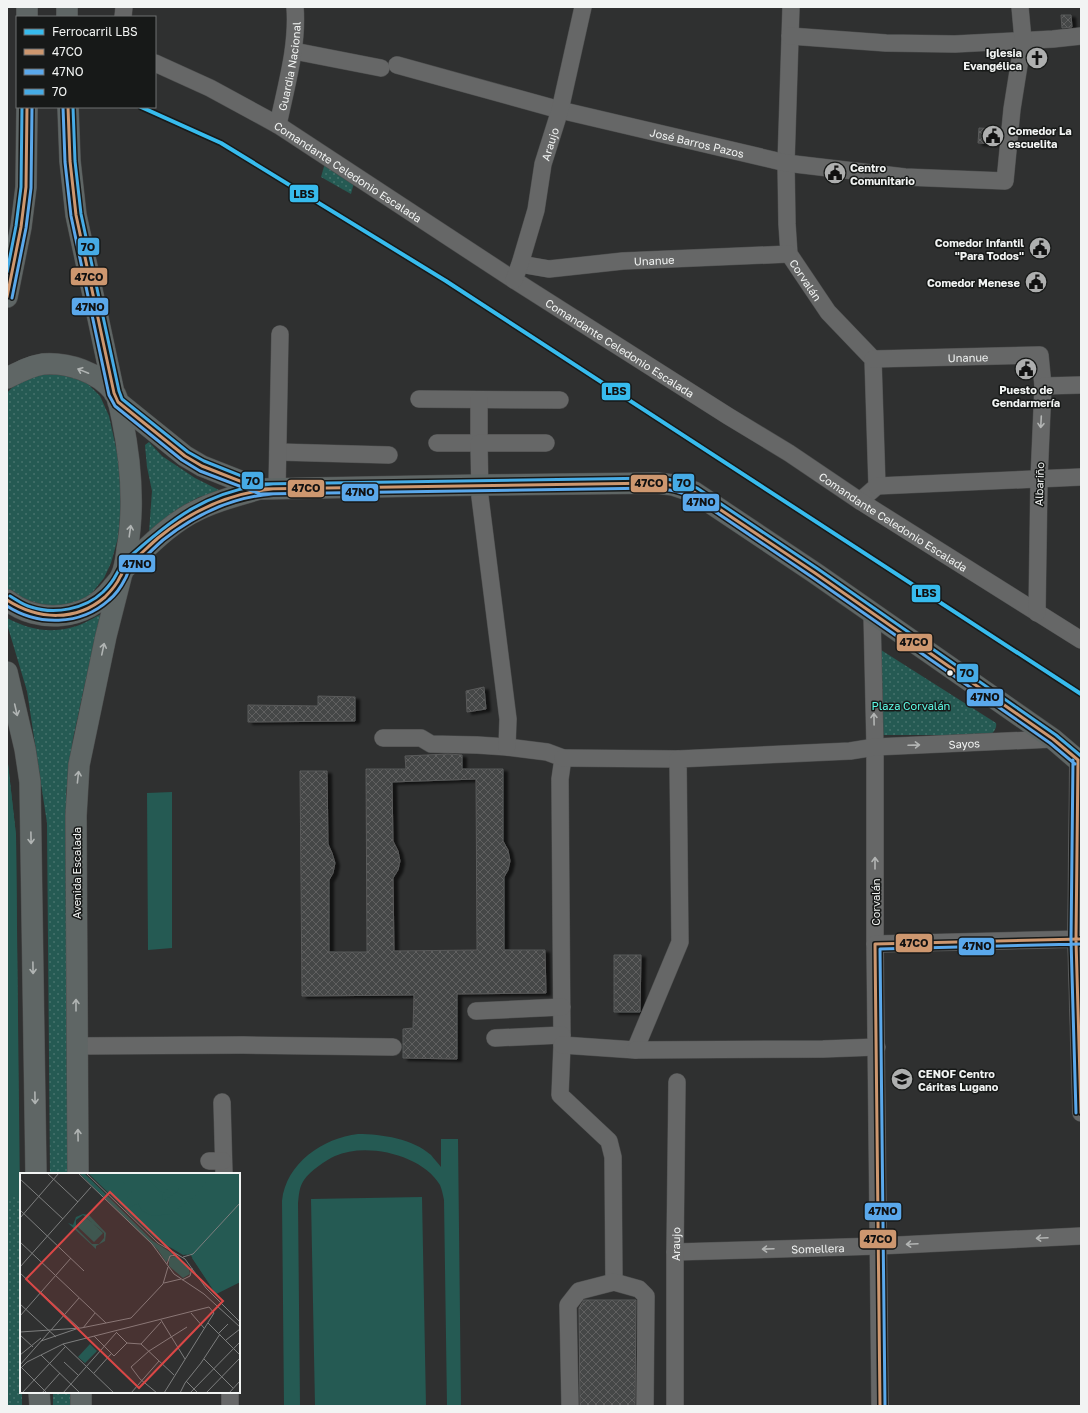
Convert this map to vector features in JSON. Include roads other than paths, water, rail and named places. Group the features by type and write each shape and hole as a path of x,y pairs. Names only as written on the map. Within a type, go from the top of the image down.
{"main road":[{"path":"7,296 21,227 26,187 27,108"},
{"path":"68,108 70,161 76,215 116,397"},
{"path":"7,378 24,369 43,364 63,364 82,370 100,379 116,397 185,456 202,466 268,489"},
{"name":"Avenida Escalada","path":"78,1173 76,1046 76,816 79,765 104,643 122,573 131,527 132,485 127,443 116,397"},
{"path":"7,600 16,608 39,616 63,616 86,610 106,596 122,573 162,535 198,510 226,499 268,489 479,480 530,484 657,483 673,485 694,492 872,614 1080,760"},
{"path":"7,672 25,749 30,782 36,1173"},
{"path":"39,1393 40,1406"},
{"path":"81,1393 81,1406"}],"street":[{"name":"Guardia Nacional","path":"278,125 294,51 296,24 295,7"},
{"name":"Araujo","path":"517,272 536,210 542,164 560,110 583,7"},
{"name":"Corvalán","path":"791,7 786,163 789,254 828,312 873,359"},
{"path":"1020,7 1023,40"},
{"path":"790,36 886,43 955,44 1053,39 1081,36"},
{"name":"José Barros Pazos","path":"294,51 389,67 560,110 786,163 905,177 1005,181 1012,109 1023,40"},
{"name":"Comandante Celedonio Escalada","path":"156,63 210,88 278,125 517,272 728,416 789,453 860,501 1081,640"},
{"name":"Unanue","path":"517,272 623,261 789,254"},
{"path":"268,489 278,452 280,334"},
{"name":"Unanue","path":"873,359 1040,355"},
{"name":"Albariño","path":"1037,613 1039,479 1043,386 1040,355"},
{"path":"873,359 877,486"},
{"path":"1043,386 1081,386"},
{"path":"419,399 560,400"},
{"path":"479,400 480,497 508,719 507,747"},
{"path":"437,442 546,443"},
{"path":"278,452 389,455"},
{"path":"860,501 877,486 1081,477"},
{"name":"Corvalán","path":"872,614 875,747 875,944 880,1406"},
{"name":"Sayos","path":"382,738 421,738 431,744 507,747 547,752 563,758 678,759 850,751 875,747 1052,740"},
{"path":"563,758 560,779 562,1006 560,1095 609,1141 613,1157 614,1282"},
{"path":"635,1050 680,942 678,759"},
{"path":"1080,760 1078,939 1081,1113"},
{"path":"875,944 1078,939"},
{"path":"476,1011 562,1006"},
{"path":"495,1038 562,1040 635,1050 823,1050 877,1047"},
{"path":"76,1046 243,1045 393,1047"},
{"name":"Araujo","path":"675,1406 677,1082"},
{"path":"219,1165 222,1102"},
{"name":"Somellera","path":"675,1252 879,1246 1081,1236"},
{"path":"570,1406 568,1305 579,1291 614,1282 639,1289 646,1296 645,1406"},
{"path":"230,1393 230,1406"}],"rail line":[{"name":"LBS","path":"143,108 221,143 446,281 1081,694"}],"place":[{"name":"Iglesia Evangélica","path":"1037,58"},
{"name":"Comedor La escuelita","path":"993,136"},
{"name":"Centro Comunitario","path":"835,173"},
{"name":"Comedor Infantil \"Para Todos\"","path":"1040,248"},
{"name":"Comedor Menese","path":"1036,282"},
{"name":"Puesto de Gendarmería","path":"1026,369"},
{"name":"CENOF Centro Cáritas Lugano","path":"902,1079"}],"park label":[{"name":"Plaza Corvalán","path":"911,705"}]}
